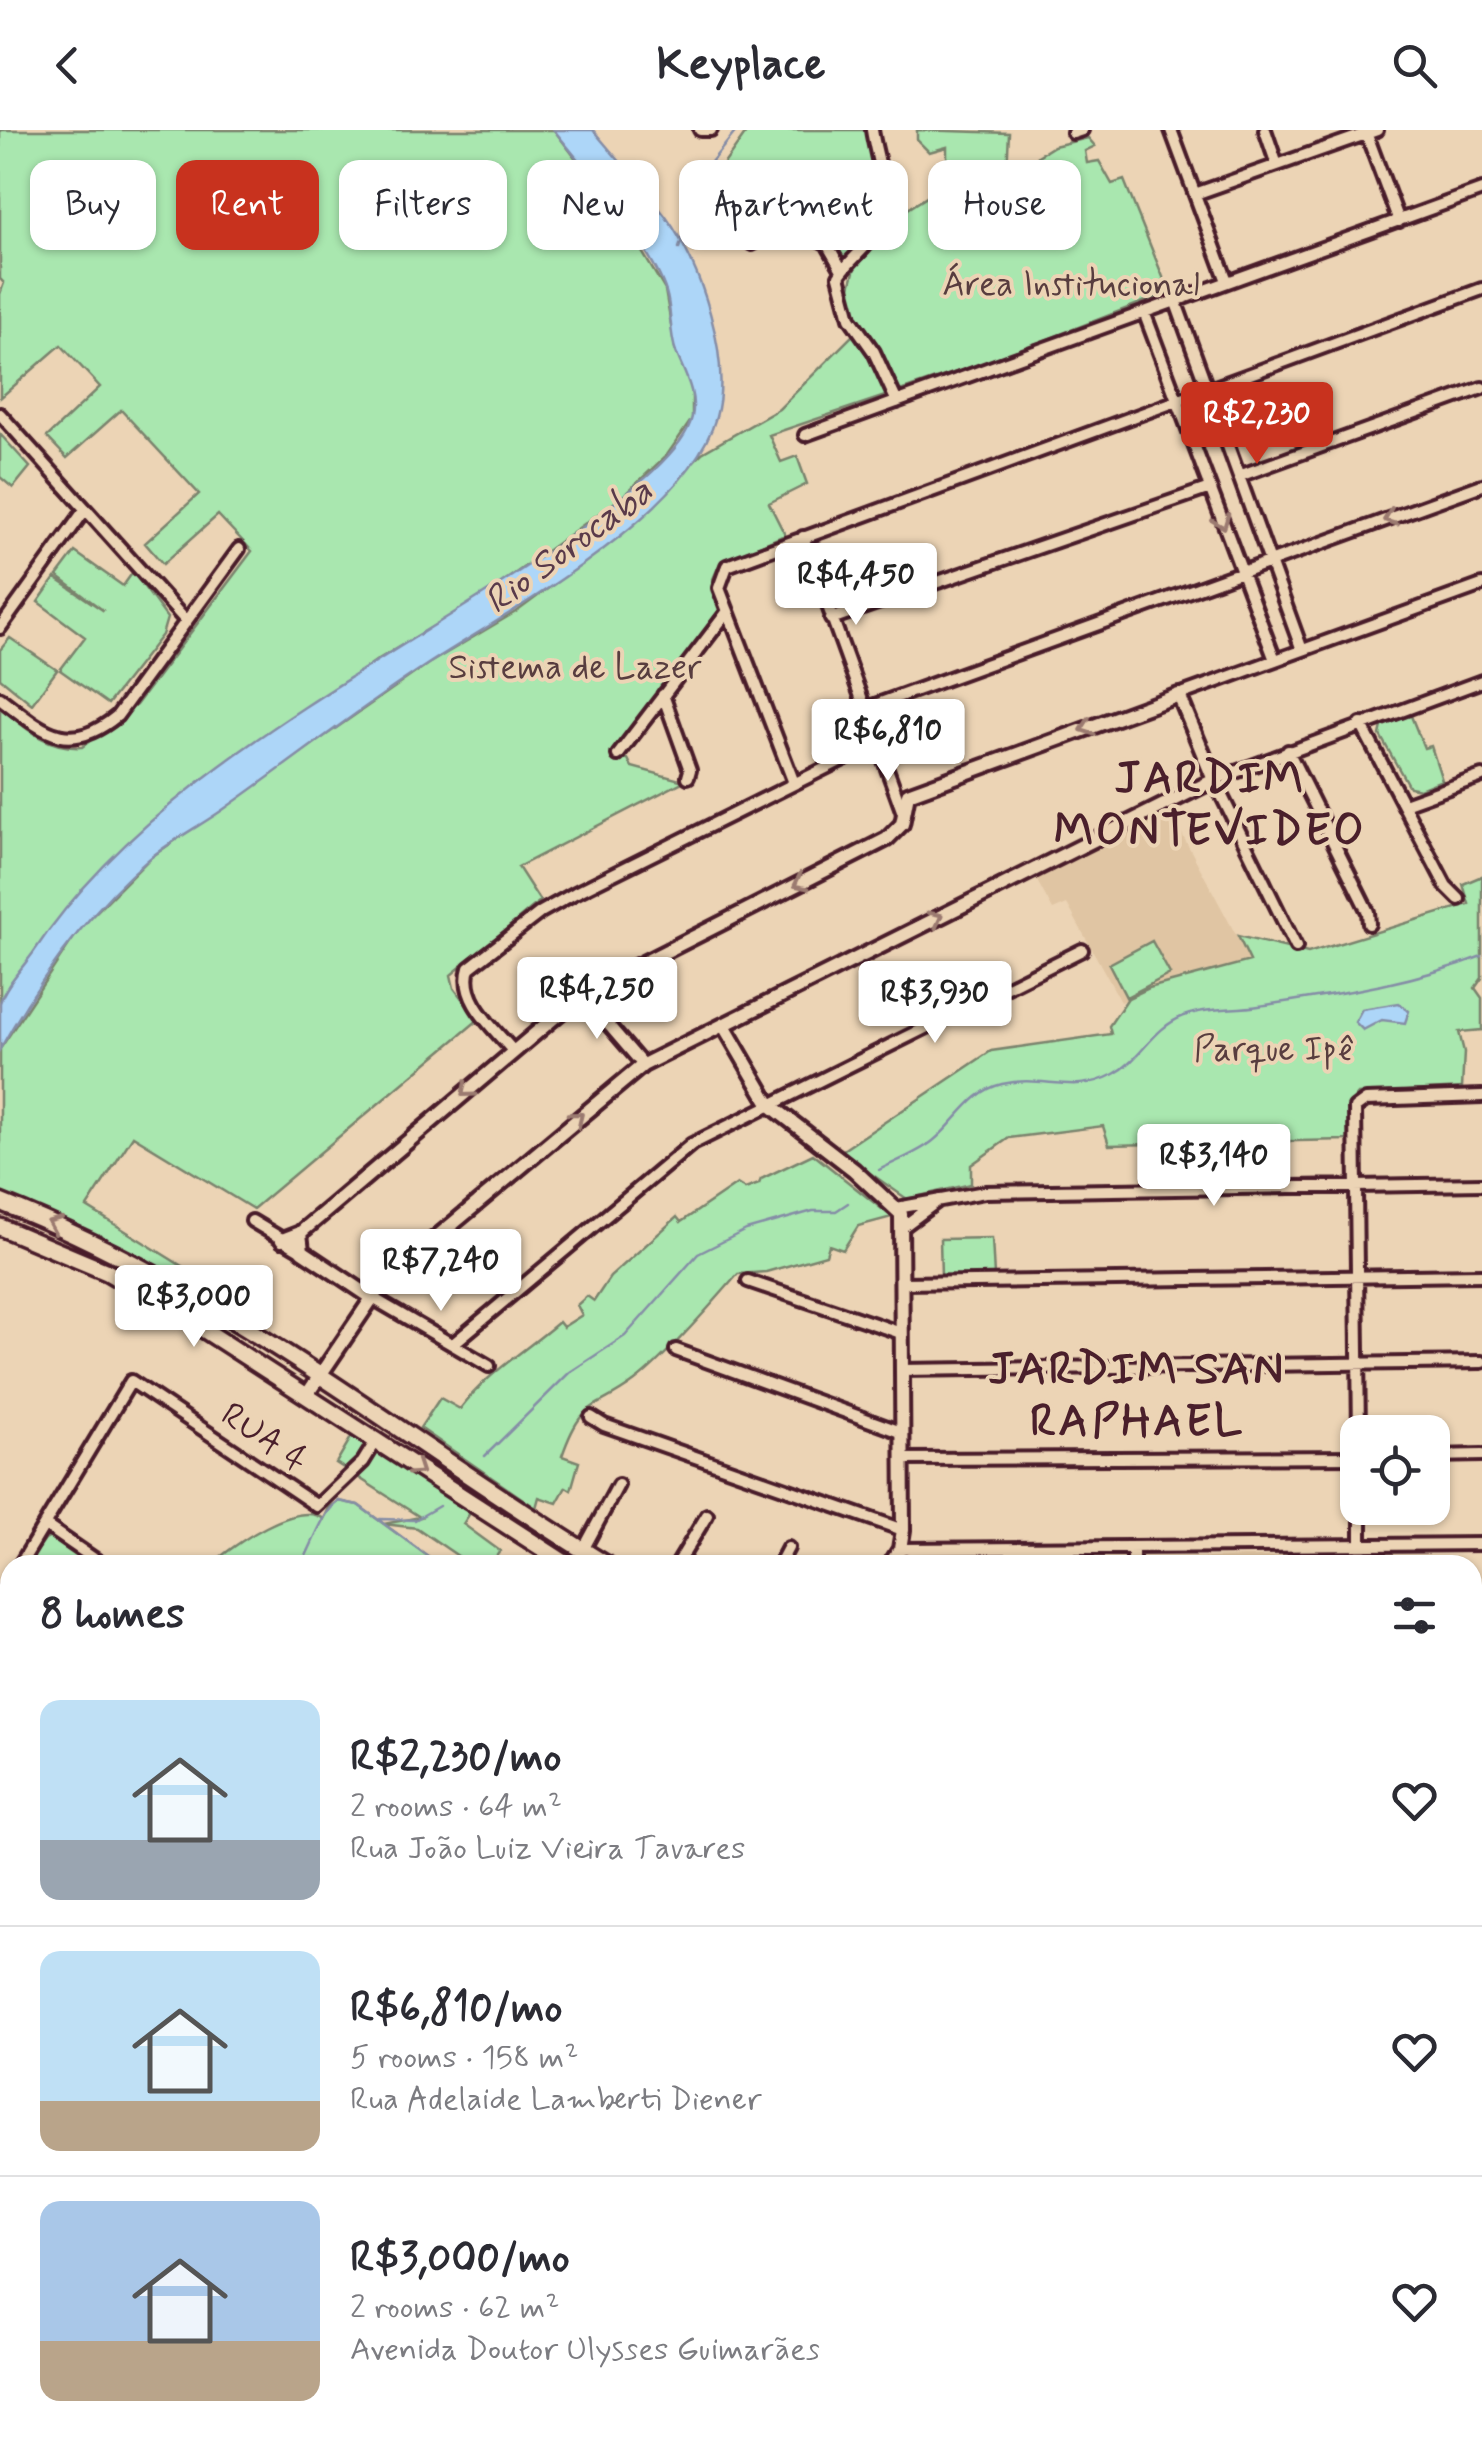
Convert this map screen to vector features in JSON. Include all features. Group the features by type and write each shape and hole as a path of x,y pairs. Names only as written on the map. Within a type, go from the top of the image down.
{"main road":[{"path":"0,1202 108,1247 194,1294 591,1555"},
{"path":"0,1227 101,1270 189,1320 549,1555"},
{"path":"565,1555 568,1540"}],"street":[{"path":"700,130 710,130"},
{"path":"872,130 880,160"},
{"path":"1171,130 1228,281"},
{"path":"1265,130 1277,165"},
{"path":"1195,194 1370,131 1399,221"},
{"path":"805,435 1482,190"},
{"path":"831,250 842,270 841,295 850,318 874,352 898,402"},
{"path":"842,270 860,250"},
{"path":"794,783 720,588 727,566 1206,387 1482,290"},
{"path":"1175,300 1302,650"},
{"path":"1144,312 1274,660"},
{"path":"1239,476 1482,388"},
{"path":"0,414 84,512 186,621"},
{"path":"864,709 1482,485"},
{"path":"832,618 1210,488"},
{"path":"0,628 84,512"},
{"path":"802,537 904,816"},
{"path":"0,698 56,736 78,740 117,716 239,548"},
{"path":"282,1240 300,1234 582,994 887,839 904,816 906,796 1482,585"},
{"path":"618,755 728,610"},
{"path":"306,1396 382,1282 642,1064 1214,780 1482,681"},
{"path":"1179,695 1214,780 1296,947"},
{"path":"663,696 690,770 688,777"},
{"path":"1361,724 1446,886 1459,899"},
{"path":"514,1051 468,997 465,980 469,968 541,912 876,743"},
{"path":"1288,751 1368,912 1370,924"},
{"path":"1404,804 1482,776"},
{"path":"891,780 911,791 923,788"},
{"path":"454,1344 692,1144 1082,950"},
{"path":"582,994 642,1064"},
{"path":"724,1026 770,1105 897,1208 904,1226 904,1530 896,1555"},
{"path":"1359,1415 1353,1118 1360,1103 1482,1096"},
{"path":"897,1208 984,1192 1482,1184"},
{"path":"904,1226 943,1197"},
{"path":"252,1221 489,1366"},
{"path":"300,1234 302,1251"},
{"path":"902,1283 1482,1275"},
{"path":"748,1281 901,1333"},
{"path":"676,1350 901,1432"},
{"path":"901,1370 1482,1362"},
{"name":"RUA 4","path":"45,1525 131,1381 317,1506 362,1462 376,1441"},
{"path":"591,1416 604,1425 904,1530"},
{"path":"1450,1456 1482,1455"},
{"path":"902,1458 1340,1457"},
{"path":"583,1550 618,1484"},
{"path":"683,1555 707,1514"},
{"path":"26,1555 45,1525 88,1555"},
{"path":"1360,1525 1361,1555"},
{"path":"900,1549 1482,1544"},
{"path":"784,1555 788,1548"},
{"path":"1133,1548 1133,1555"}],"shaded area":[{"path":"1170,812 1250,961 1177,979 1121,1002 1067,904 1053,910 1036,879"}],"green space":[{"path":"0,130 554,130 577,160 527,160 527,250 641,250 665,290 675,348 692,389 692,419 667,455 622,497 482,597 377,660 180,799 0,1004 0,707 48,741 82,747 136,705 252,551 218,515 163,564 145,543 199,494 121,410 67,458 47,437 100,387 61,345 0,398 0,294 4,283 0,279"},
{"path":"748,130 865,130 877,160 727,160"},
{"path":"917,130 1009,133 1008,160 947,160 947,147 929,152 917,140"},
{"path":"1088,138 1095,146 1085,151 1087,163 1099,161 1112,184 1124,180 1169,292 1004,356 769,435 781,462 797,456 807,484 769,503 785,535 720,563 713,579 722,606 612,756 628,759 632,767 684,781 518,867 540,901 451,975 454,988 478,1020 253,1209 133,1136 87,1207 198,1276 190,1286 65,1221 0,1194 0,1049 80,928 150,858 428,664 519,610 611,542 702,453 779,409 860,328 848,295 856,264 868,250 908,250 908,209 928,196 928,250 1081,250 1081,160 1038,160 1038,156 1054,146"},
{"path":"834,250 856,250 843,264"},
{"path":"0,434 30,467 13,488 0,477"},
{"path":"75,552 123,586 133,572 167,618 162,635 108,704 60,670 85,637 38,602 55,578 104,611 57,576"},
{"path":"10,638 57,670 32,704 0,678 0,650"},
{"path":"1409,711 1424,748 1431,746 1442,780 1420,789 1409,787 1380,735 1383,722"},
{"name":"Parque Ipê","path":"1482,876 1482,978 1475,988 1482,998 1482,1030 1459,1032 1464,1052 1462,1088 1358,1094 1349,1105 1348,1140 1109,1145 1103,1126 1009,1138 971,1165 971,1184 907,1199 840,1152 991,1051 1111,1034 1109,1026 1128,998 1149,988 1250,961 1238,936 1308,953 1469,904 1463,884"},
{"path":"1152,941 1170,974 1126,997 1109,964"},
{"path":"813,1154 892,1217 858,1226 843,1250 829,1245 826,1255 766,1272 738,1274 647,1371 583,1415 562,1456 579,1462 571,1490 566,1487 557,1503 539,1497 536,1508 420,1428 440,1398 460,1409 494,1374 559,1322 563,1327 582,1315 577,1305 587,1296 594,1301 610,1277 677,1217 681,1222 737,1184 745,1189 759,1184 761,1179"},
{"path":"992,1238 994,1276 941,1277 940,1239"},
{"path":"353,1434 470,1513 463,1524 500,1551 497,1555 456,1555 417,1528 384,1524 420,1517 336,1463"},
{"path":"339,1501 358,1505 426,1555 224,1555 283,1519 313,1514 324,1519 329,1508"},
{"path":"51,1537 77,1555 34,1555"}],"water":[{"path":"554,130 593,130 618,160 578,160"},
{"name":"Rio Sorocaba","path":"659,209 679,237 679,250 686,250 701,286 720,368 716,417 699,454 671,489 593,557 402,681 149,859 105,901 66,948 0,1049 0,1003 10,984 85,886 147,825 289,717 517,573 587,524 647,476 676,446 692,417 693,400 674,345 666,292 645,250 659,250"},
{"path":"1399,1003 1409,1011 1405,1023 1382,1020 1363,1030 1355,1022 1362,1009"}],"waterway":[{"path":"713,160 737,130"},
{"path":"879,1170 933,1141 973,1100 991,1088 1017,1082 1071,1084 1099,1080 1124,1068 1164,1028 1184,1016 1372,987 1482,956"},
{"path":"485,1456 570,1372 625,1336 698,1254 746,1230 813,1211 836,1211 848,1203"},
{"path":"306,1555 322,1522 339,1501 358,1505 426,1555"},
{"path":"380,1519 415,1520 439,1506"}],"district":[{"name":"JARDIM MONTEVIDEO","path":"1210,805"},
{"name":"JARDIM SAN RAPHAEL","path":"1137,1396"}],"park label":[{"name":"Área Institucional","path":"1071,285"},
{"name":"Sistema de Lazer","path":"575,668"}]}
